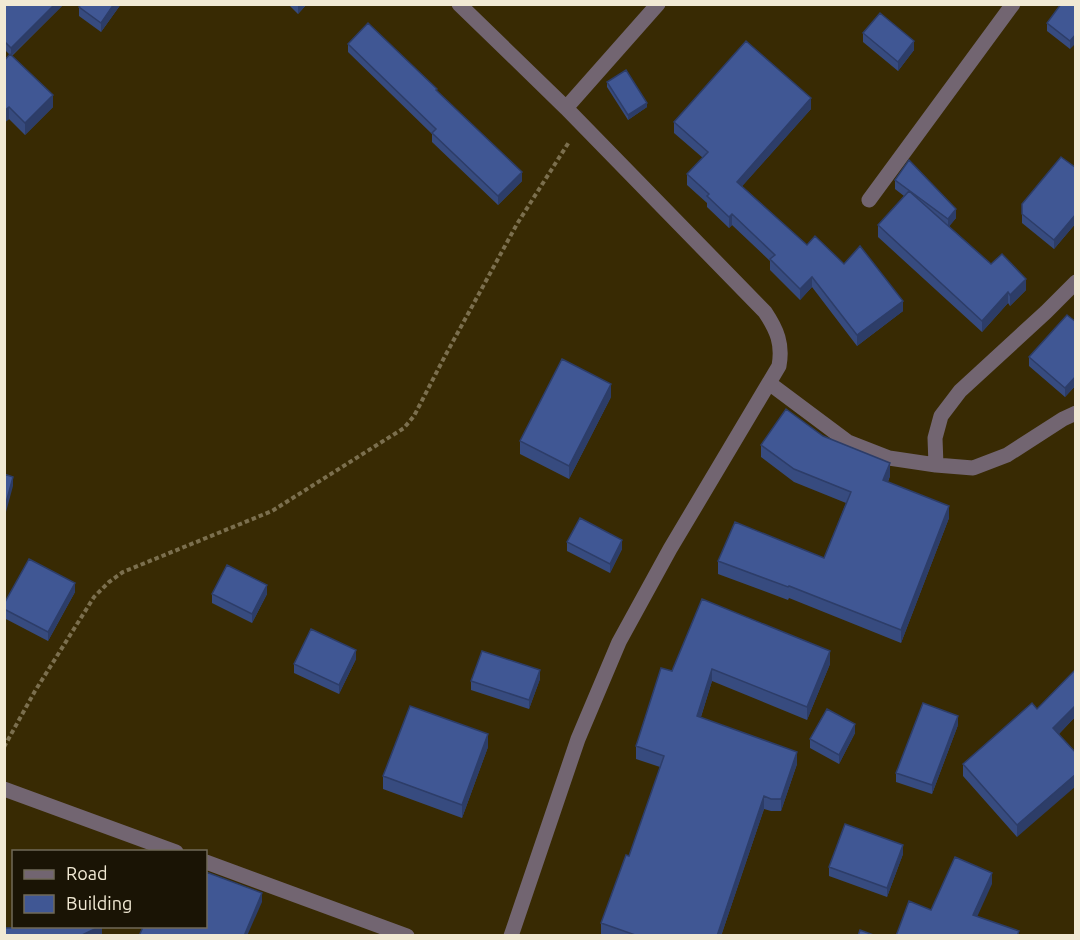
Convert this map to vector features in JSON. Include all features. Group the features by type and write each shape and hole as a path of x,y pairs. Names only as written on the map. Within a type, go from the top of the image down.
{"street":[{"path":"459,4 581,123 765,312 773,325 781,352 779,366 670,549 619,642 578,739 511,936"},
{"path":"566,108 658,4"},
{"path":"869,200 1013,4"},
{"path":"936,465 935,438 941,416 960,391 1076,282"},
{"path":"769,383 848,442 890,458 936,465 973,468 1007,455 1076,413"},
{"path":"4,789 171,850"},
{"path":"207,862 407,936"}],"path":[{"path":"4,747 34,691 94,597 109,582 123,572 272,512 404,428 414,416 517,225 581,123"}],"building":[{"path":"4,4 55,4 11,48 4,41"},
{"path":"81,4 114,4 101,23 79,7"},
{"path":"1061,4 1076,4 1076,34 1070,41 1047,23"},
{"path":"880,13 914,41 898,62 863,33"},
{"path":"368,23 522,172 498,196 432,133 436,129 348,44"},
{"path":"746,41 811,98 737,182 807,245 815,236 844,264 860,246 903,301 857,335 812,277 800,289 770,259 775,255 732,214 729,217 687,174 708,152 674,122"},
{"path":"10,54 53,95 25,123 9,107 4,111 4,61"},
{"path":"626,70 647,103 628,115 607,82"},
{"path":"1061,157 1076,168 1076,214 1054,240 1022,214 1022,204"},
{"path":"909,160 956,209 948,219 895,180"},
{"path":"909,191 991,264 1002,254 1026,279 1010,295 1008,292 982,321 878,225"},
{"path":"1067,315 1076,322 1076,376 1065,388 1029,357"},
{"path":"562,359 611,384 569,466 520,441"},
{"path":"786,409 823,436 890,463 883,480 949,506 901,630 718,561 735,522 824,558 851,492 794,469 761,445"},
{"path":"4,474 13,477 6,503 4,502"},
{"path":"580,518 622,540 610,564 567,542"},
{"path":"29,559 75,583 48,632 4,609 4,604"},
{"path":"227,565 267,585 252,614 212,594"},
{"path":"702,599 830,651 807,707 712,669 697,716 797,752 781,799 764,796 717,936 638,936 601,923 626,855 629,856 664,756 636,746 661,668 672,671"},
{"path":"311,629 356,650 339,685 294,664"},
{"path":"482,651 540,670 529,700 471,681"},
{"path":"1076,669 1076,705 1053,728 1076,753 1076,774 1017,825 963,764 1032,703 1037,709"},
{"path":"923,703 958,716 932,785 896,773"},
{"path":"410,706 488,734 462,805 383,776"},
{"path":"827,709 855,724 839,755 810,739"},
{"path":"845,824 903,845 887,888 829,867"},
{"path":"955,857 992,873 973,915 1019,931 1017,936 896,936 909,901 931,910"},
{"path":"207,872 262,893 244,936 139,936 143,928 207,928"},
{"path":"4,928 97,928 80,936 4,936"},
{"path":"860,930 876,936 858,936"}]}
